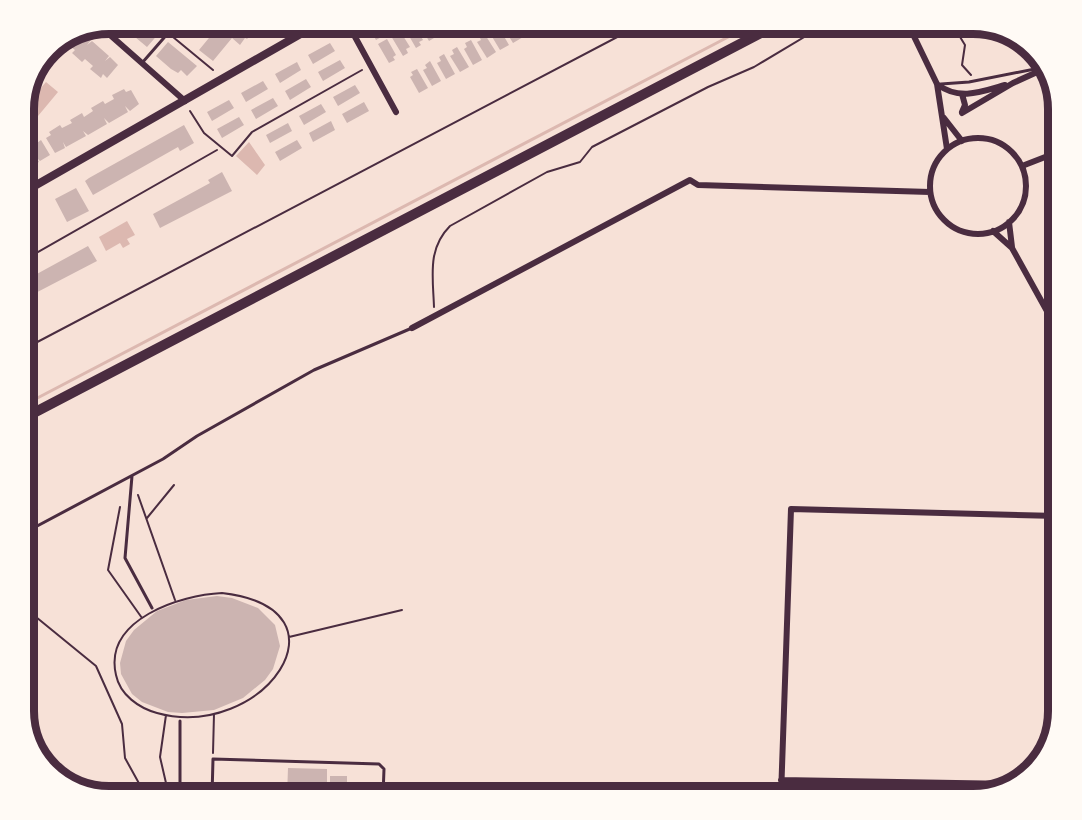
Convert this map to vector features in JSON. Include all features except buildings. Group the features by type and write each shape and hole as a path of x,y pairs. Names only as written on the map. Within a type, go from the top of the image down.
{"highway":[{"path":"35,411 759,34"}],"street":[{"path":"35,186 301,34"},
{"path":"354,34 396,111"},
{"path":"913,34 937,84 947,149"},
{"path":"110,35 185,101"},
{"path":"962,94 965,105 962,113 1037,71"},
{"path":"937,84 962,94 977,93 1013,83"},
{"path":"944,118 962,141"},
{"path":"980,138 997,142 1012,151 1022,166 1026,183 1024,201 1009,222 993,231 968,233 951,226 939,213 930,192 936,163 947,149 962,141 980,138"},
{"path":"1022,166 1048,156"},
{"path":"412,328 690,180 698,185 930,192"},
{"path":"1009,222 1012,248"},
{"path":"993,231 1012,248 1048,314"},
{"path":"781,786 791,509 1048,516"},
{"path":"781,780 989,784"}],"lane":[{"path":"142,63 167,34"},
{"path":"937,84 969,82 1036,69"},
{"path":"35,527 132,476 314,370 412,328"},
{"path":"132,476 125,558 152,608"},
{"path":"180,721 180,786"},
{"path":"212,786 213,759 379,764 384,770 383,786"}],"path":[{"path":"169,34 213,70"},
{"path":"35,343 623,34"},
{"path":"435,316 434,250 441,235 450,226 548,172 580,162 592,147 708,87 754,68 810,34"},
{"path":"958,34 964,45 962,66 967,73 976,76"},
{"path":"190,111 203,132 232,156 252,132 362,70"},
{"path":"35,254 217,150"},
{"path":"132,476 175,600"},
{"path":"146,519 174,485"},
{"path":"120,507 108,570 142,618"},
{"path":"222,593 253,599 276,614 284,623 289,637 287,658 273,681 248,701 213,714 182,717 166,715 138,705 128,696 116,678 114,664 117,652 131,628 142,618 175,600 222,593"},
{"path":"289,637 402,610"},
{"path":"35,616 96,666 122,724 125,759 140,786"},
{"path":"213,714 213,759"},
{"path":"166,715 160,757 167,786"}],"shaded area":[{"path":"46,82 58,92 38,116 35,114 37,93"},
{"path":"249,142 265,165 257,175 236,156"},
{"path":"127,221 135,235 127,239 130,244 123,248 120,243 106,251 99,237"}],"waterway":[{"path":"35,399 734,34"}]}
